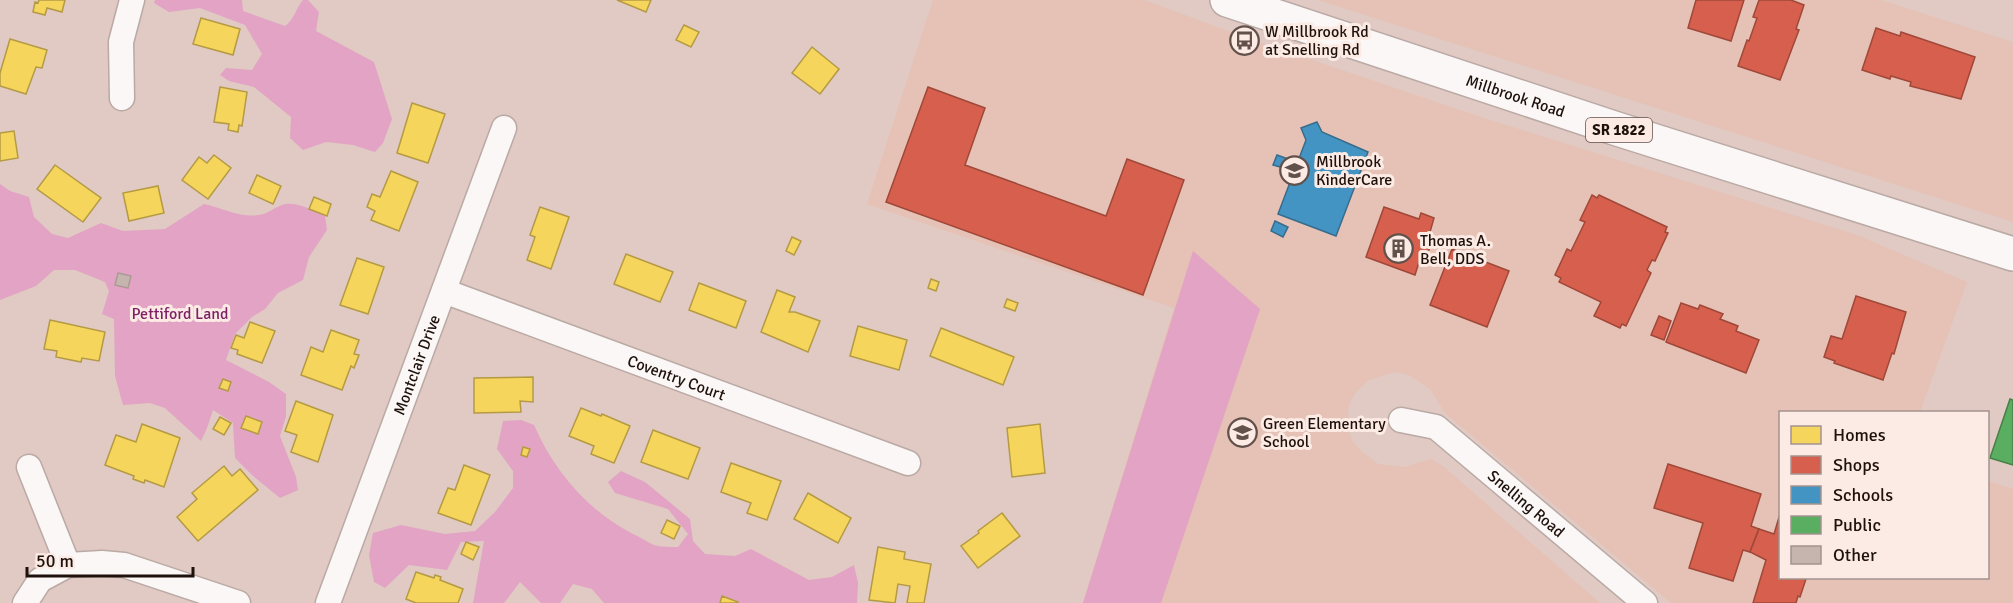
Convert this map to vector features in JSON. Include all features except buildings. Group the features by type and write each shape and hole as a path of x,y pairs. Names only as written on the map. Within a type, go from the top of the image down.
{"main road":[{"name":"Millbrook Road","path":"1227,0 1607,126 2013,254"}],"street":[{"path":"122,98 121,42 132,0"},
{"name":"Montclair Drive","path":"328,603 504,128"},
{"name":"Coventry Court","path":"444,291 908,463"},
{"name":"Snelling Road","path":"1401,420 1436,427 1645,603"},
{"path":"29,467 68,565"},
{"path":"25,603 40,580 68,565 124,565 238,603"}],"shaded area":[{"path":"933,0 1144,0 1253,40 1484,118 1857,235 1967,282 1920,411 1779,411 1779,579 1989,579 1989,481 2013,489 2013,603 1671,603 1445,413 1430,389 1409,375 1395,372 1369,380 1356,392 1349,404 1347,424 1352,441 1378,464 1405,467 1430,459 1443,466 1600,603 1083,603 1174,308 867,204"},
{"path":"1318,0 1881,0 2013,42 2013,222"}],"green space":[{"path":"155,0 242,0 243,11 285,26 291,21 303,0 308,0 319,12 316,31 374,62 392,119 383,143 375,152 353,145 326,142 303,150 290,138 291,117 254,87 229,81 220,75 226,68 252,70 262,54 245,25 200,8 169,12 154,3"},
{"name":"Pettiford Land","path":"0,184 10,191 29,197 34,217 52,234 68,238 101,223 123,231 165,229 204,204 252,216 285,204 295,204 325,216 327,230 309,257 303,280 278,293 265,309 252,317 235,334 226,360 269,382 286,394 286,416 280,436 296,477 298,490 280,498 252,475 235,458 233,423 213,410 201,441 165,408 150,403 123,405 115,376 114,319 102,314 109,291 105,282 75,270 54,270 36,286 0,300"},
{"path":"1193,251 1260,309 1161,603 1083,603"},
{"path":"521,420 534,425 562,474 587,502 601,514 633,534 654,545 678,547 688,534 668,509 615,493 608,482 621,471 645,482 690,519 693,541 705,554 735,556 751,549 809,580 832,577 854,565 858,583 857,603 604,603 592,589 573,584 560,603 541,603 520,582 504,603 473,603 484,541 461,542 447,570 409,565 385,588 374,582 369,555 373,533 401,525 445,534 475,531 495,512 513,488 513,471 497,449 503,421"}],"place":[{"name":"W Millbrook Rd at Snelling Rd","path":"1244,40"},
{"name":"Millbrook KinderCare","path":"1295,170"},
{"name":"Thomas A. Bell, DDS","path":"1399,249"},
{"name":"Green Elementary School","path":"1242,432"}]}
